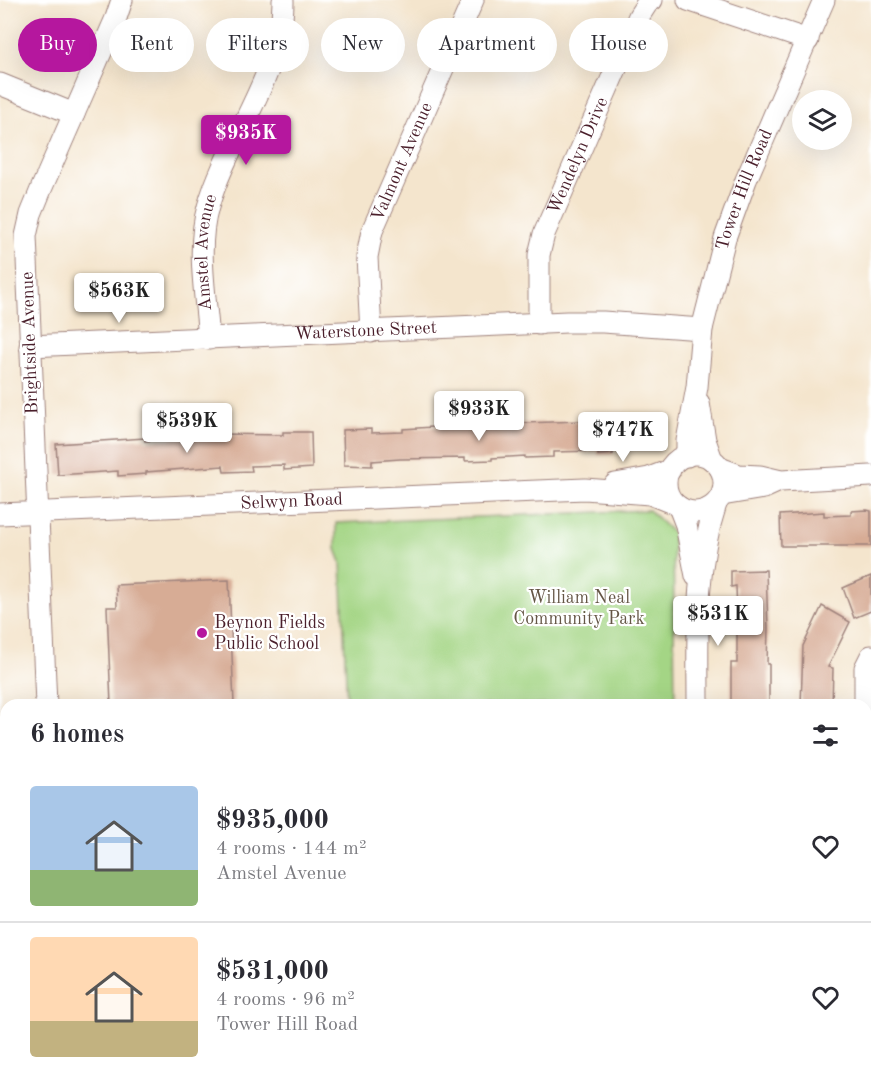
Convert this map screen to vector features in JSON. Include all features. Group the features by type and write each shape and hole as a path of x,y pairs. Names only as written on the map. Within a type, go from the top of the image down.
{"street":[{"name":"Brightside Avenue","path":"46,699 26,236 31,214 122,0"},
{"name":"Amstel Avenue","path":"209,339 202,230 214,188 274,53 284,13 284,0"},
{"name":"Valmont Avenue","path":"371,332 367,256 372,231 473,0"},
{"name":"Wendelyn Drive","path":"539,324 539,255 544,234 639,16 648,2 652,0"},
{"path":"688,0 808,40"},
{"name":"Tower Hill Road","path":"687,456 687,441 697,387 702,329 712,283 746,180 824,0"},
{"path":"0,84 74,114"},
{"name":"Waterstone Street","path":"30,346 603,322 702,329"},
{"name":"Tower Hill Road","path":"697,387 705,440 716,464"},
{"path":"698,588 686,525 667,488 670,470 674,464 687,456 704,456 739,475 760,476 781,481 871,476"},
{"path":"698,699 698,588 708,527 724,482 716,464"},
{"name":"Selwyn Road","path":"585,489 649,478 670,470"},
{"path":"677,506 694,512 702,512 719,500 781,481"},
{"name":"Selwyn Road","path":"0,514 585,489 650,494 677,506"},
{"path":"865,699 865,668 871,656"}],"green space":[{"name":"William Neal Community Park","path":"649,510 673,533 675,699 347,699 341,562 336,549 336,523"}],"building":[{"path":"612,420 613,454 598,455 598,451 553,452 553,457 525,458 525,456 465,461 465,458 400,459 372,461 372,466 344,465 343,430 371,429 371,433 403,432 403,429 463,425"},
{"path":"283,432 311,432 312,468 284,470 284,465 251,466 252,471 224,472 223,466 118,476 118,471 58,475 56,444 145,438 145,441 223,434 283,435"},
{"path":"851,511 871,511 871,546 781,546 780,515 824,512 824,516 851,515"},
{"path":"766,570 769,699 731,699 731,663 737,663 737,629 733,630 733,615 737,615 736,586 731,587 731,571"},
{"path":"871,576 871,611 854,618 843,588"},
{"path":"229,580 234,699 111,699 107,607 117,607 116,585"},
{"path":"822,606 850,622 828,667 833,668 832,699 801,699 803,646"}],"place":[{"name":"Beynon Fields Public School","path":"202,633"}]}
